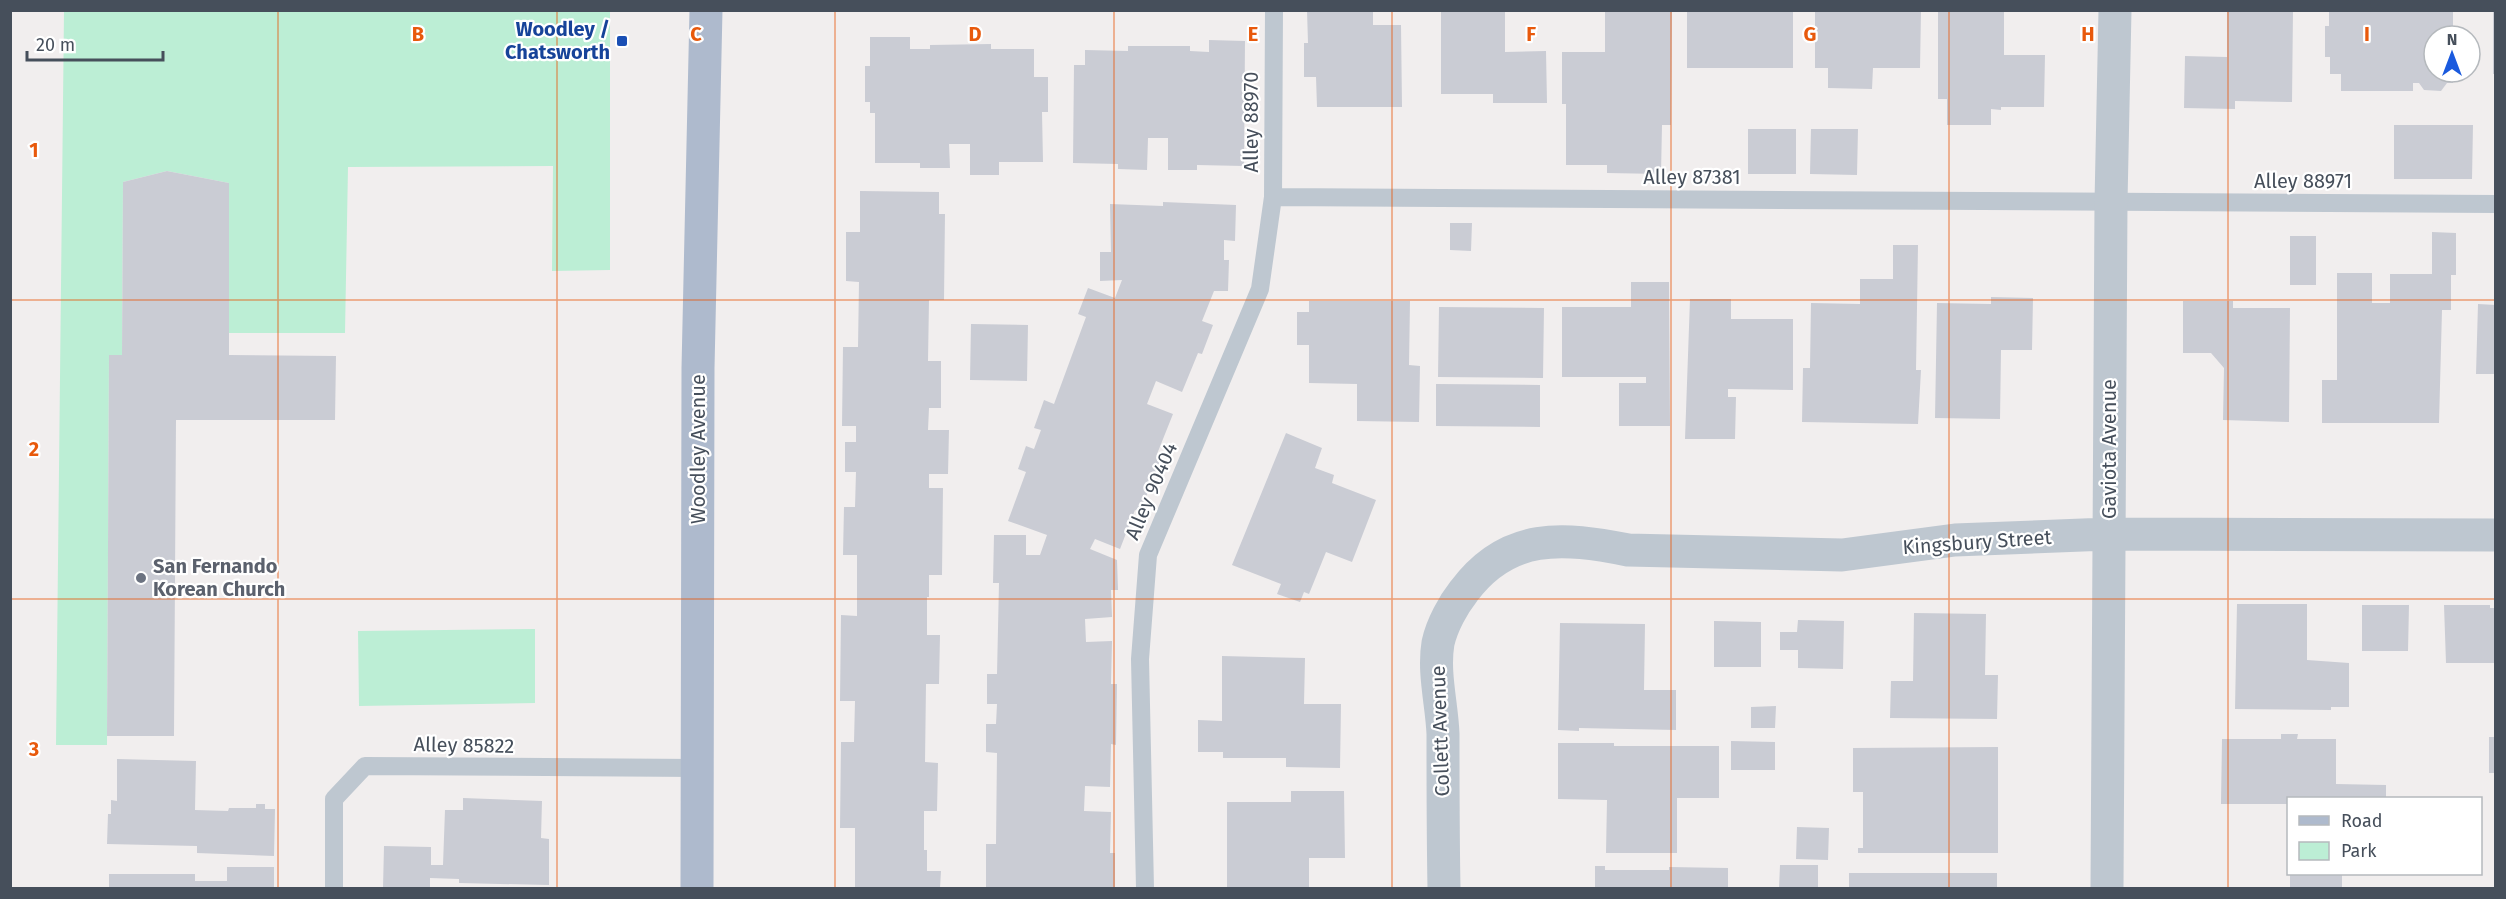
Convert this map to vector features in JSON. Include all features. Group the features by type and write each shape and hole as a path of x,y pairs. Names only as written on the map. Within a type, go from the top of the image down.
{"main road":[{"name":"Woodley Avenue","path":"697,888 698,368 706,10"}],"street":[{"name":"Gaviota Avenue","path":"2107,888 2111,202 2115,10"},
{"name":"Kingsbury Street","path":"1471,581 1506,552 1532,544 1557,541 1594,543 1628,550 1842,555 1955,540 2108,534 2496,535"},
{"name":"Collett Avenue","path":"1444,888 1442,705 1437,669 1438,643 1458,598 1471,581"}],"lane":[{"name":"Alley 88970","path":"1273,197 1274,10"},
{"name":"Alley 87381","path":"1273,197 2111,202"},
{"name":"Alley 90404","path":"1145,888 1140,659 1148,555 1260,289 1273,197"},
{"name":"Alley 88971","path":"2111,202 2496,204"},
{"name":"Alley 85822","path":"334,888 334,799 365,766 698,768"}],"green space":[{"path":"64,11 610,11 610,270 552,271 553,166 348,167 345,333 229,333 229,183 167,171 123,182 122,355 109,355 107,745 56,745"},
{"path":"535,629 535,703 359,706 358,631"}],"building":[{"path":"1307,10 1373,10 1373,25 1401,25 1402,107 1317,107 1316,77 1304,77 1304,43 1308,43"},
{"path":"1441,10 1505,10 1505,52 1546,51 1547,103 1493,103 1493,94 1441,94"},
{"path":"1605,10 1672,10 1671,125 1662,125 1661,174 1607,173 1607,165 1566,165 1566,104 1562,104 1562,52 1605,52"},
{"path":"1687,10 1793,10 1793,68 1687,68"},
{"path":"1815,10 1921,10 1920,68 1873,68 1872,89 1828,88 1828,68 1815,68"},
{"path":"1938,10 2004,10 2004,55 2045,55 2044,107 1991,109 1991,125 1947,125 1947,99 1938,99"},
{"path":"2227,10 2293,10 2292,102 2235,101 2235,109 2184,108 2185,56 2227,57"},
{"path":"2329,10 2453,10 2453,24 2422,24 2422,84 2446,84 2441,91 2424,90 2419,83 2413,83 2413,91 2341,91 2341,74 2330,74 2330,57 2325,57 2325,26 2329,26"},
{"path":"2493,10 2496,10 2496,74 2493,74"},
{"path":"870,37 910,37 910,49 930,49 930,45 991,44 991,49 1034,49 1034,77 1048,77 1048,112 1042,112 1043,162 999,162 999,175 970,175 970,144 949,144 950,168 920,168 920,163 875,163 875,113 870,113 870,102 865,102 865,66 870,66"},
{"path":"1209,40 1245,41 1244,166 1197,165 1197,170 1168,170 1168,138 1148,138 1147,170 1118,169 1118,164 1073,163 1074,65 1085,65 1085,50 1128,51 1128,46 1190,46 1190,51 1209,52"},
{"path":"2394,125 2473,125 2472,179 2394,179"},
{"path":"1748,129 1796,129 1796,174 1748,174"},
{"path":"1811,129 1858,129 1857,175 1810,174"},
{"name":"San Fernando Korean Church","path":"167,171 229,183 229,355 336,356 335,420 176,420 174,736 107,736 109,355 122,355 123,182"},
{"path":"860,191 939,192 939,214 945,214 944,300 929,300 928,361 941,361 941,408 929,408 928,430 949,430 948,474 929,474 929,488 943,488 942,575 929,575 929,597 927,597 927,635 940,635 939,684 926,684 925,762 938,763 937,811 924,811 924,850 927,850 927,871 941,871 940,888 855,888 855,828 840,828 841,742 854,742 855,701 840,701 841,615 857,616 857,555 843,555 844,507 855,507 856,472 845,472 845,442 856,442 856,426 842,426 843,347 858,347 859,282 846,281 846,232 860,232"},
{"path":"1163,202 1236,205 1235,241 1224,240 1224,260 1229,260 1228,291 1214,291 1202,321 1213,325 1202,354 1198,353 1182,392 1156,381 1147,404 1173,414 1157,454 1162,457 1140,512 1135,510 1120,549 1095,539 1090,549 1117,560 1118,590 1111,590 1112,617 1085,619 1086,642 1112,641 1111,684 1117,684 1116,745 1111,744 1110,787 1085,786 1084,811 1111,812 1110,853 1115,853 1115,888 986,888 986,844 996,844 997,753 986,752 986,724 996,724 997,704 987,704 987,674 997,674 999,583 993,583 994,535 1026,535 1026,555 1040,555 1047,535 1008,521 1026,472 1018,469 1026,446 1034,449 1041,430 1034,428 1044,400 1054,404 1086,317 1078,314 1088,288 1115,298 1122,280 1100,281 1100,252 1111,252 1110,204 1163,206"},
{"path":"1450,223 1472,223 1471,251 1450,250"},
{"path":"2432,232 2456,233 2456,275 2451,275 2451,310 2442,310 2439,423 2322,423 2322,380 2337,380 2337,273 2372,273 2372,303 2390,303 2390,274 2432,274"},
{"path":"2290,236 2316,236 2316,285 2290,285"},
{"path":"1893,245 1918,245 1916,370 1921,370 1918,424 1802,422 1803,368 1810,368 1811,303 1860,304 1860,279 1893,279"},
{"path":"1631,282 1669,282 1670,426 1619,426 1619,383 1646,383 1646,377 1562,377 1562,307 1631,307"},
{"path":"1991,297 2033,298 2032,350 2001,350 2000,419 1935,418 1937,303 1991,304"},
{"path":"1690,299 1731,299 1731,319 1793,319 1793,390 1728,389 1728,397 1736,397 1735,439 1685,439"},
{"path":"1309,301 1410,301 1409,365 1420,366 1419,422 1357,421 1357,384 1309,383 1309,345 1297,345 1297,312 1309,312"},
{"path":"2183,301 2233,301 2233,308 2290,308 2289,422 2223,420 2224,368 2211,353 2183,353"},
{"path":"2478,304 2496,305 2496,374 2476,374"},
{"path":"1439,307 1544,308 1543,378 1438,377"},
{"path":"971,324 1028,325 1027,381 970,380"},
{"path":"1436,384 1540,385 1540,427 1436,426"},
{"path":"1286,433 1322,448 1315,468 1334,475 1332,483 1376,500 1352,562 1326,552 1309,594 1304,592 1300,602 1277,594 1281,584 1232,565"},
{"path":"2237,604 2307,604 2307,660 2349,663 2349,707 2331,707 2331,710 2235,709"},
{"path":"2362,605 2409,605 2408,651 2362,651"},
{"path":"2444,605 2490,605 2490,608 2496,608 2496,663 2446,663"},
{"path":"1914,613 1986,614 1985,675 1998,675 1997,719 1890,718 1891,681 1913,681"},
{"path":"1798,620 1844,621 1843,669 1798,668 1798,650 1780,650 1780,632 1797,632"},
{"path":"1714,621 1761,622 1761,667 1714,667"},
{"path":"1560,623 1645,624 1644,690 1676,690 1676,730 1579,728 1579,731 1558,730"},
{"path":"1222,656 1305,658 1304,704 1341,704 1340,768 1286,767 1286,758 1223,758 1223,752 1198,752 1198,720 1222,721"},
{"path":"1776,706 1775,728 1751,728 1751,707"},
{"path":"2281,734 2298,734 2297,739 2336,739 2336,784 2386,785 2386,797 2287,797 2287,804 2221,804 2222,739 2281,739"},
{"path":"2489,737 2496,737 2496,773 2489,773"},
{"path":"1731,741 1775,742 1775,770 1731,770"},
{"path":"1558,743 1614,743 1614,746 1719,746 1719,798 1677,798 1677,853 1606,853 1607,800 1558,799"},
{"path":"1998,747 1998,853 1858,853 1858,848 1863,848 1863,792 1853,792 1853,748"},
{"path":"117,759 196,761 195,810 228,811 229,808 256,808 256,804 265,804 265,809 275,809 274,856 197,853 197,846 107,844 111,800 117,801"},
{"path":"1291,791 1344,791 1345,858 1309,858 1309,888 1227,888 1227,802 1291,802"},
{"path":"463,798 542,801 541,838 549,839 549,885 459,883 459,879 430,878 430,888 383,888 384,846 431,847 431,865 443,865 445,810 463,810"},
{"path":"1797,827 1829,828 1828,860 1796,859"},
{"path":"1780,865 1818,865 1818,888 1779,888"},
{"path":"1595,866 1605,866 1605,870 1669,870 1669,867 1728,868 1728,888 1595,888"},
{"path":"227,867 274,867 274,888 109,888 109,874 195,874 195,881 227,881"},
{"path":"1849,873 1997,873 1997,888 1849,888"},
{"path":"2290,875 2342,875 2342,888 2290,888"}],"place":[{"name":"Woodley / Chatsworth","path":"622,41"},
{"name":"San Fernando Korean Church","path":"141,578"}]}
